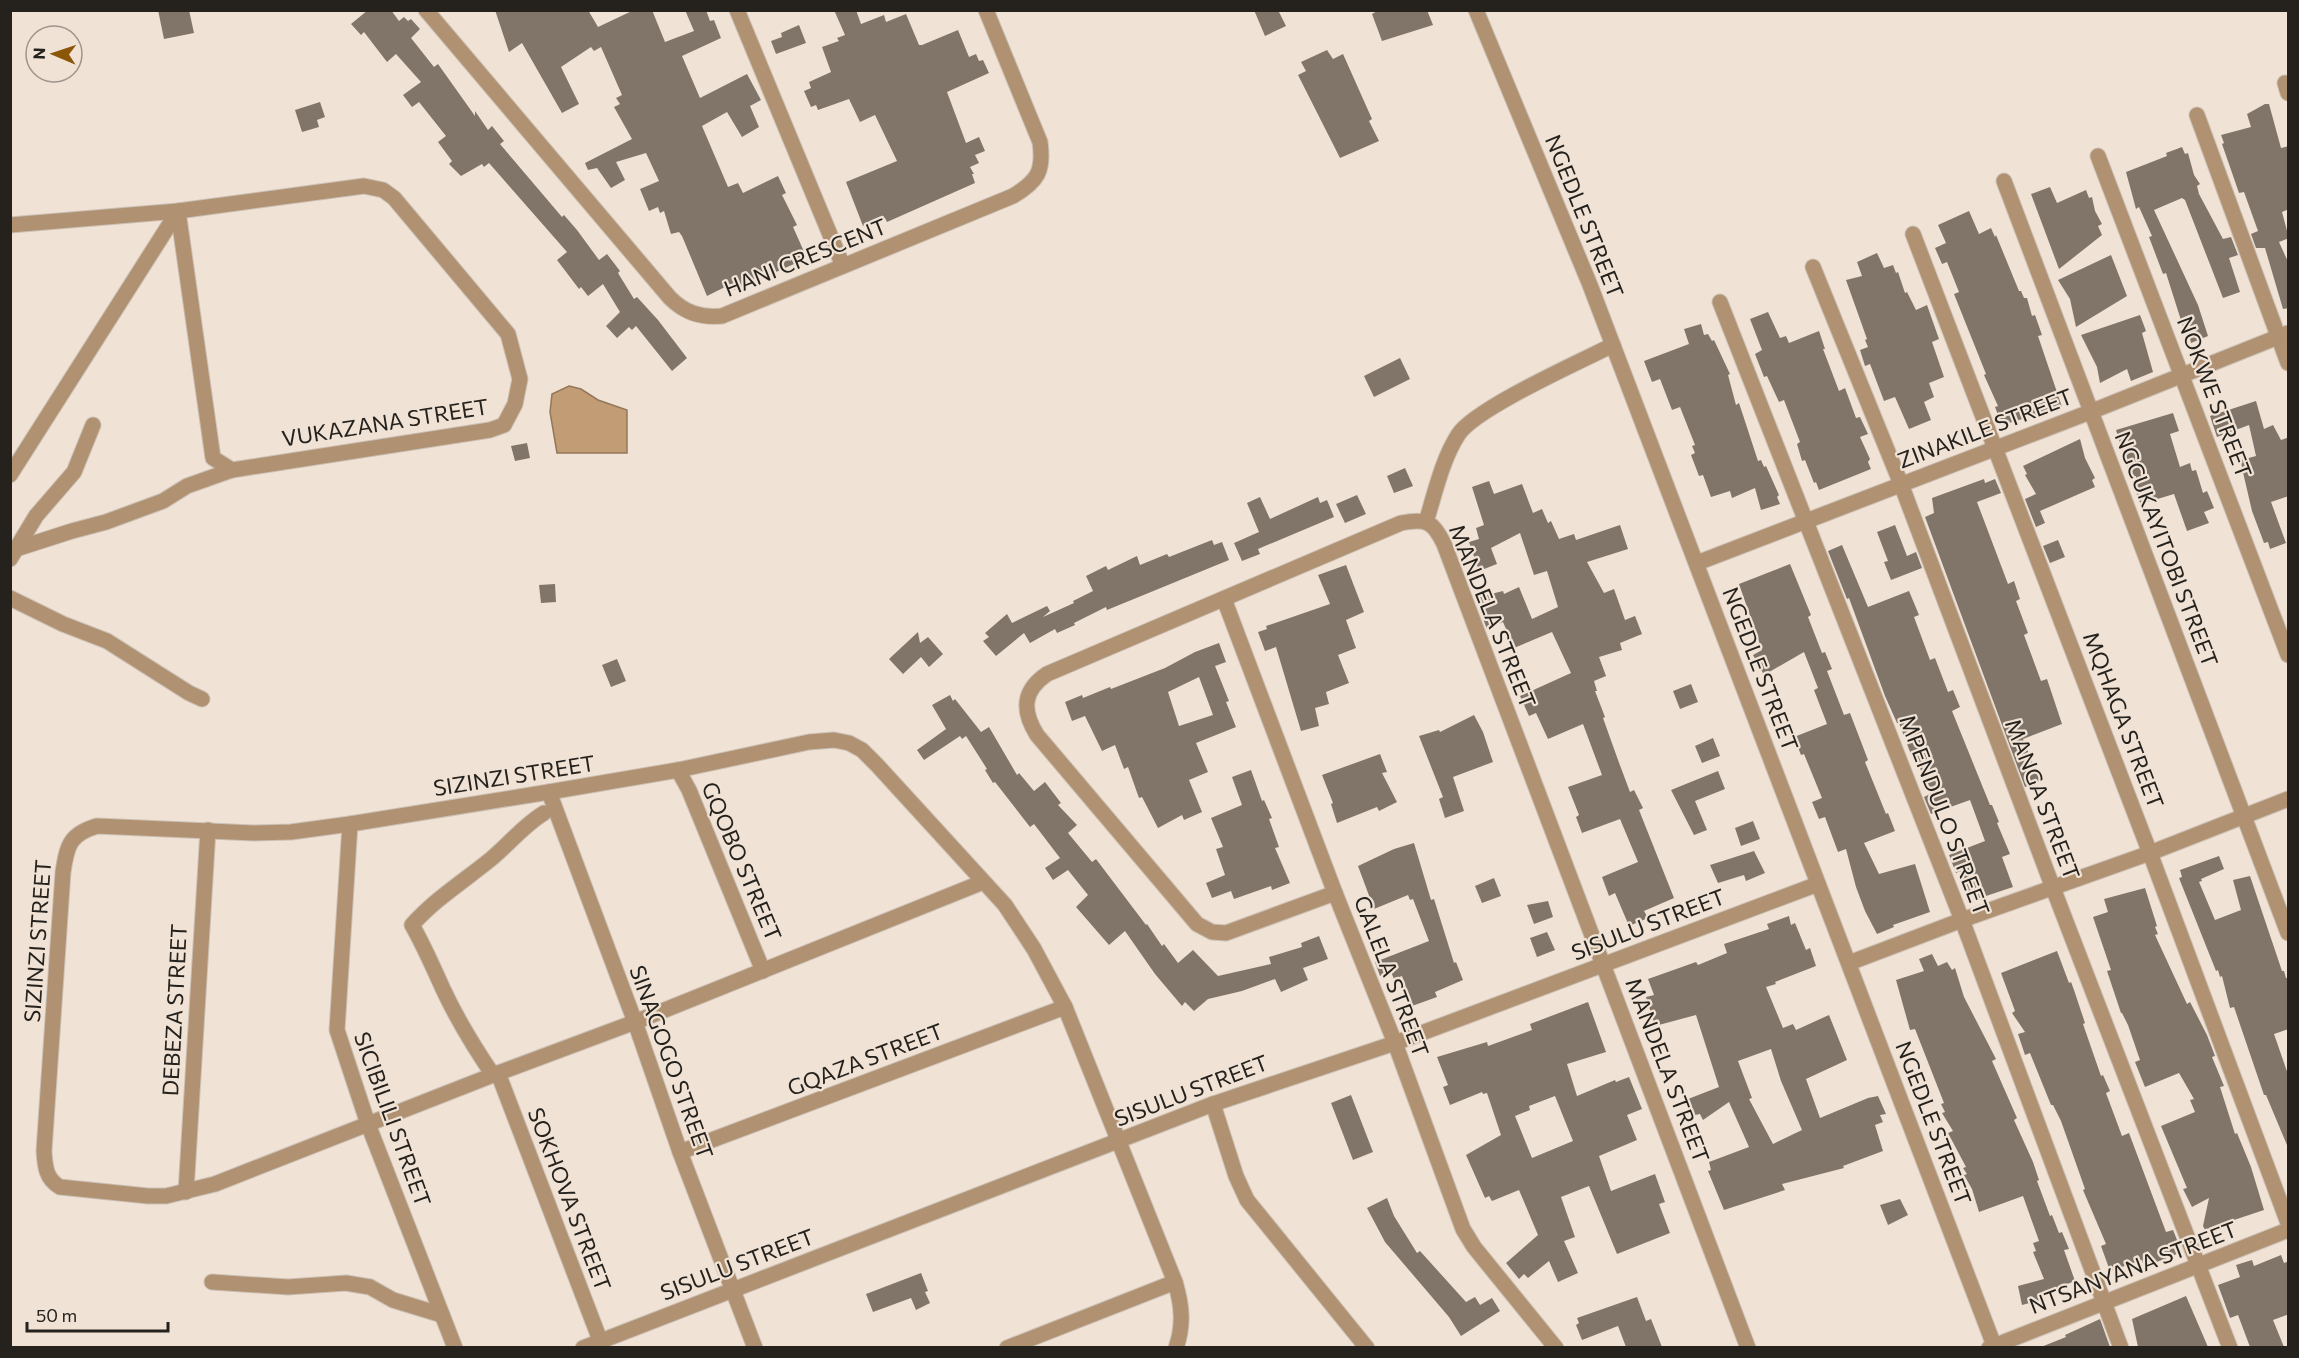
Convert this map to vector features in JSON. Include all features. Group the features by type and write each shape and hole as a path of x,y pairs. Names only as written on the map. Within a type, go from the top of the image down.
{"street":[{"path":"737,10 843,266"},
{"name":"HANI CRESCENT","path":"427,11 670,298 686,311 709,317 722,316 1013,196 1027,188 1034,180 1041,164 1040,142 986,10"},
{"name":"NGEDLE STREET","path":"1476,10 1613,345 1697,562 1993,1347"},
{"path":"2197,116 2284,335 2289,363"},
{"name":"NOKWE STREET","path":"2098,156 2289,654"},
{"name":"NGCUKAYITOBI STREET","path":"2004,181 2289,933"},
{"name":"VUKAZANA STREET","path":"10,225 178,211 364,186 383,190 394,198 508,334 520,379 515,404 504,425 490,430 232,470"},
{"path":"178,211 213,458 232,470"},
{"path":"10,475 178,211"},
{"name":"MQHAGA STREET","path":"1913,234 2150,852 2289,1223"},
{"name":"MANGA STREET","path":"1813,267 1901,484 2053,888 2230,1347"},
{"name":"MPENDULO STREET","path":"1720,302 1962,920 2121,1347"},
{"name":"ZINAKILE STREET","path":"1697,562 2090,412 2284,335"},
{"path":"1426,522 1450,449 1466,424 1518,394 1613,345"},
{"path":"13,554 36,516 74,472 93,425"},
{"path":"13,554 72,531 106,522 164,501 195,483 232,470"},
{"name":"MANDELA STREET","path":"1335,893 1226,933 1212,932 1197,924 1038,735 1027,714 1028,696 1038,680 1047,674 1401,523 1416,520 1426,522 1432,524 1443,544 1748,1347"},
{"path":"10,598 29,605 63,624 106,641 202,699"},
{"name":"GALELA STREET","path":"1224,598 1335,893 1395,1043 1463,1229 1474,1247 1556,1347"},
{"name":"SIZINZI STREET","path":"982,882 635,1022 495,1074 215,1184 166,1196 148,1196 60,1187 52,1182 47,1174 45,1151 63,872 66,852 73,838 82,831 97,826 254,833 291,832 350,825 678,770 809,742 834,740 849,742 862,750 877,765 1005,905 1034,949 1065,1007 1175,1282 1181,1301 1182,1320 1181,1335 1176,1347"},
{"name":"GQOBO STREET","path":"678,770 689,790 763,970"},
{"name":"SINAGOGO STREET","path":"549,792 635,1022 680,1152 755,1347"},
{"path":"1849,963 2289,799"},
{"name":"SOKHOVA STREET","path":"544,813 529,822 513,840 452,887 424,911 412,925 468,1038 495,1074 601,1344"},
{"name":"SICIBILILI STREET","path":"350,825 336,1019 340,1043 368,1124 455,1347"},
{"name":"DEBEZA STREET","path":"186,1192 208,830"},
{"name":"SISULU STREET","path":"583,1347 601,1344 732,1290 1213,1104 1395,1043 1818,884"},
{"name":"GQAZA STREET","path":"680,1152 1065,1007"},
{"path":"1213,1104 1236,1176 1247,1200 1367,1347"},
{"name":"NTSANYANA STREET","path":"1993,1347 2289,1230"},
{"path":"212,1282 288,1287 346,1283 370,1287 393,1300 442,1315"},
{"path":"1007,1347 1175,1282"}],"shaded area":[{"path":"569,386 581,389 598,400 627,410 627,453 557,453 550,412 552,394"}],"building":[{"path":"158,10 189,10 194,33 164,39"},
{"path":"368,10 391,10 399,21 404,17 408,21 411,19 420,29 411,38 434,67 438,64 475,116 475,111 488,130 492,126 504,141 500,144 562,217 564,215 577,230 599,260 607,254 620,271 618,273 634,299 637,297 658,320 687,358 672,371 636,326 632,330 629,327 617,338 606,326 620,312 603,284 588,296 581,287 579,289 557,260 567,252 489,163 484,167 482,164 461,176 449,164 452,161 438,142 446,136 419,102 412,107 403,95 421,82 396,54 387,62 364,32 361,35 351,24"},
{"path":"495,10 588,10 598,27 634,10 652,10 665,42 694,31 685,10 706,10 710,21 714,20 721,38 682,56 700,98 747,74 761,100 750,106 759,127 742,137 727,112 702,126 728,187 738,183 743,193 778,176 786,193 782,195 797,225 793,227 806,256 802,258 803,260 758,280 757,278 734,290 731,284 707,296 682,236 679,232 671,234 664,211 660,213 658,207 649,211 640,189 659,181 646,153 616,162 625,180 611,188 597,168 588,170 585,163 632,139 614,107 620,104 616,98 622,95 601,47 594,51 591,47 561,67 579,104 562,113 522,43 509,52"},
{"path":"834,10 856,10 861,24 884,15 886,22 906,14 919,45 958,30 969,57 976,54 979,61 983,60 989,73 947,92 966,143 979,137 985,151 975,155 979,163 970,167 975,183 887,222 885,218 863,226 846,182 897,161 875,115 860,122 849,99 818,110 816,105 811,107 804,91 811,88 809,82 831,72 822,47 839,41 837,38 845,35"},
{"path":"1254,10 1278,10 1286,26 1265,36"},
{"path":"1379,10 1427,10 1433,25 1382,41 1372,14"},
{"path":"799,25 806,43 776,54 771,41 782,37 781,33"},
{"path":"1327,50 1333,59 1343,54 1372,119 1369,121 1379,141 1340,158 1298,75 1306,71 1301,62"},
{"path":"320,102 325,117 317,120 319,127 302,132 295,110"},
{"path":"2269,104 2281,148 2289,146 2289,209 2282,212 2289,238 2279,242 2289,264 2289,308 2283,309 2265,248 2256,248 2251,234 2258,231 2244,192 2239,193 2221,135 2251,127 2247,114"},
{"path":"2182,147 2185,154 2188,153 2194,175 2200,184 2197,186 2199,194 2223,239 2231,237 2238,255 2229,258 2240,292 2223,298 2185,200 2182,198 2154,210 2198,305 2208,336 2191,343 2189,334 2186,336 2166,273 2163,274 2149,237 2152,236 2139,207 2136,209 2126,172 2167,156 2166,153"},
{"path":"2050,187 2057,203 2086,190 2089,198 2092,197 2095,211 2102,224 2098,226 2102,235 2059,269 2031,194"},
{"path":"1969,211 1979,234 1991,228 1995,237 1996,235 2019,291 2024,298 2027,298 2032,316 2035,315 2042,335 2038,336 2062,407 2002,425 1995,407 1998,406 1954,294 1959,292 1947,262 1942,264 1935,248 1946,243 1938,225"},
{"path":"1877,253 1884,268 1893,265 1896,273 1898,272 1905,293 1907,292 1916,310 1927,305 1939,339 1932,342 1944,377 1929,383 1934,397 1924,402 1931,420 1909,429 1895,397 1884,401 1870,364 1865,366 1860,350 1868,347 1865,340 1867,339 1846,280 1862,276 1857,262"},
{"path":"2111,255 2127,296 2076,327 2070,299 2058,280"},
{"path":"1768,312 1780,338 1786,336 1789,343 1819,331 1825,349 1823,349 1839,391 1845,388 1856,418 1860,417 1868,434 1860,437 1870,459 1868,462 1871,469 1819,490 1816,482 1814,483 1805,460 1802,461 1797,444 1800,442 1784,400 1779,402 1767,376 1764,377 1755,354 1762,350 1750,319"},
{"path":"2140,315 2146,331 2142,333 2153,372 2131,381 2127,369 2100,383 2097,367 2081,335"},
{"path":"1701,324 1704,335 1708,334 1712,341 1714,340 1730,374 1728,375 1736,405 1739,403 1758,461 1761,460 1764,467 1766,466 1779,495 1777,497 1780,504 1761,510 1755,488 1732,498 1730,491 1711,497 1703,475 1699,476 1691,455 1695,453 1692,446 1695,445 1680,407 1672,410 1660,379 1652,382 1644,361 1689,344 1684,329"},
{"path":"1400,358 1410,379 1374,397 1364,376"},
{"path":"2256,401 2264,429 2273,425 2281,440 2289,437 2289,496 2271,502 2286,543 2270,549 2268,542 2264,543 2252,511 2242,468 2241,460 2256,456 2249,425 2217,437 2210,416"},
{"path":"2173,413 2179,431 2170,434 2180,467 2190,463 2192,471 2196,470 2203,493 2207,491 2214,508 2204,512 2209,523 2187,531 2174,494 2141,504 2137,497 2136,476 2131,478 2116,430"},
{"path":"2080,439 2085,458 2095,478 2092,480 2095,487 2040,511 2045,523 2036,527 2025,499 2036,494 2025,475 2027,474 2023,466"},
{"path":"527,443 530,458 515,461 511,446"},
{"path":"1405,468 1413,486 1394,493 1387,476"},
{"path":"1984,479 1985,483 1995,479 2001,493 1977,502 2008,584 2014,581 2020,599 2016,601 2028,633 2024,635 2041,681 2047,679 2062,724 2023,739 2040,781 2025,787 1925,517 1934,513 1932,498"},
{"path":"1489,481 1494,494 1522,484 1533,513 1542,509 1548,523 1551,521 1559,539 1574,534 1576,540 1620,525 1628,549 1587,562 1604,593 1614,589 1625,620 1635,616 1642,634 1620,643 1622,650 1599,657 1606,676 1594,681 1597,691 1595,691 1630,792 1634,790 1643,808 1639,810 1674,898 1644,911 1648,918 1629,926 1615,893 1609,896 1602,877 1638,862 1620,819 1582,833 1576,817 1579,815 1568,787 1602,775 1583,724 1548,739 1536,713 1529,716 1520,696 1571,673 1552,632 1514,648 1503,622 1487,629 1475,598 1503,591 1504,594 1519,587 1532,619 1558,607 1547,571 1534,575 1520,533 1491,548 1497,564 1479,571 1469,542 1479,539 1476,528 1484,525 1472,487"},
{"path":"1357,495 1366,514 1345,523 1336,504"},
{"path":"1260,497 1270,519 1318,497 1320,503 1327,500 1334,517 1258,549 1260,554 1242,561 1234,543 1259,532 1247,503"},
{"path":"1895,525 1907,556 1916,552 1922,568 1891,580 1884,562 1888,561 1877,532"},
{"path":"1212,540 1214,545 1222,542 1229,560 1107,610 1106,607 1074,623 1075,625 1057,633 1055,629 1030,643 1024,633 996,656 983,641 989,637 985,633 1007,614 1012,623 1047,606 1050,611 1043,617 1074,603 1073,601 1093,591 1086,576 1106,566 1108,570 1137,556 1140,565 1167,554 1169,557"},
{"path":"2058,540 2065,557 2050,563 2043,546"},
{"path":"1842,545 1868,607 1909,591 1919,615 1914,617 1930,660 1935,658 1948,692 1953,690 1960,707 1952,711 1999,822 1997,823 2010,854 2002,857 2013,887 1977,899 1973,890 1965,893 1960,871 1956,873 1949,855 1985,841 1970,800 1931,814 1924,797 1930,794 1915,755 1912,757 1899,723 1885,696 1849,598 1847,599 1828,551"},
{"path":"1790,564 1811,615 1808,617 1822,653 1825,652 1832,669 1827,671 1844,715 1850,713 1868,760 1865,762 1895,831 1864,843 1879,874 1915,864 1930,912 1893,925 1894,927 1877,934 1856,887 1846,849 1838,852 1825,817 1819,819 1812,802 1822,798 1804,754 1801,755 1794,737 1827,724 1814,690 1818,688 1804,652 1764,675 1753,655 1762,650 1739,584"},
{"path":"1346,565 1364,612 1346,620 1356,648 1338,655 1349,683 1326,692 1329,704 1315,708 1319,726 1301,731 1276,647 1265,651 1258,632 1267,629 1266,626 1330,604 1318,575"},
{"path":"555,584 556,602 541,603 539,585"},
{"path":"918,632 920,643 928,637 943,654 929,667 921,657 903,674 889,659"},
{"path":"1219,643 1226,662 1215,666 1229,701 1226,702 1236,727 1196,743 1208,772 1189,780 1202,812 1184,820 1182,815 1158,828 1142,797 1139,798 1128,767 1124,769 1115,745 1102,751 1085,716 1072,721 1065,702 1082,695 1083,698 1110,687 1111,689 1165,668 1195,652","holes":["1199,677 1213,715 1179,726 1168,692"]},
{"path":"617,659 626,681 611,687 602,665"},
{"path":"1691,684 1698,702 1680,709 1673,691"},
{"path":"950,695 981,732 989,727 1017,775 1019,773 1034,791 1045,782 1061,803 1058,805 1077,825 1068,833 1092,862 1096,859 1162,946 1164,944 1178,963 1193,950 1218,976 1271,964 1269,957 1302,947 1301,943 1319,936 1328,959 1303,968 1308,980 1281,992 1275,979 1242,991 1208,999 1194,1011 1185,1002 1182,1006 1155,974 1125,931 1109,945 1076,907 1088,895 1068,870 1053,880 1045,868 1060,858 1034,824 1030,827 995,782 993,783 966,736 962,739 960,736 924,760 917,750 946,729 932,705"},
{"path":"1474,715 1483,732 1493,762 1453,777 1464,811 1445,818 1439,799 1443,797 1419,736 1439,730 1440,732"},
{"path":"1713,738 1720,756 1702,763 1695,746"},
{"path":"1380,754 1387,772 1382,773 1397,802 1379,811 1377,807 1337,823 1331,804 1333,803 1322,775"},
{"path":"1251,770 1262,801 1264,800 1272,818 1269,819 1279,847 1275,848 1290,883 1272,890 1271,886 1234,899 1231,891 1212,898 1206,883 1225,875 1216,849 1223,847 1211,818 1242,805 1232,777"},
{"path":"1718,771 1725,789 1695,801 1707,830 1694,835 1671,790"},
{"path":"1753,821 1760,839 1741,846 1735,828"},
{"path":"1414,843 1431,900 1434,899 1454,963 1456,962 1463,980 1435,992 1437,997 1412,1006 1402,976 1394,979 1391,972 1380,976 1375,962 1429,941 1413,899 1410,900 1408,895 1374,909 1358,866 1394,849"},
{"path":"1754,851 1765,873 1746,881 1744,875 1718,883 1710,865"},
{"path":"2219,856 2224,869 2199,882 2215,920 2241,910 2233,880 2250,876 2282,971 2286,978 2289,978 2289,1029 2274,1034 2289,1077 2289,1150 2266,1095 2264,1095 2234,1007 2230,1008 2222,976 2220,977 2218,970 2216,971 2179,878 2182,877 2180,870"},
{"path":"1494,878 1501,896 1482,903 1475,886"},
{"path":"2145,888 2157,926 2155,927 2158,934 2155,935 2187,1004 2190,1002 2207,1035 2215,1056 2212,1057 2224,1086 2220,1087 2235,1134 2237,1133 2251,1167 2264,1210 2225,1223 2226,1227 2207,1234 2203,1226 2209,1198 2192,1207 2183,1189 2187,1188 2161,1126 2195,1112 2190,1100 2194,1099 2179,1073 2145,1087 2135,1062 2140,1060 2107,971 2111,970 2093,917 2108,912 2104,899"},
{"path":"1548,901 1553,917 1534,924 1527,905"},
{"path":"1789,916 1791,925 1795,923 1806,950 1810,948 1816,966 1766,987 1783,1028 1793,1024 1796,1030 1829,1015 1847,1060 1806,1079 1820,1118 1878,1096 1886,1114 1880,1115 1883,1122 1875,1125 1883,1151 1843,1166 1844,1168 1782,1184 1785,1190 1724,1210 1708,1171 1711,1170 1709,1162 1749,1147 1729,1102 1703,1120 1700,1114 1695,1115 1688,1099 1719,1087 1696,1015 1655,1026 1646,997 1654,995 1648,979 1696,962 1698,965 1727,953 1724,944 1769,929 1767,924","holes":["1771,1049 1781,1081 1802,1130 1773,1144 1749,1099 1752,1098 1738,1061"]},
{"path":"1547,932 1555,950 1537,957 1530,938"},
{"path":"2057,951 2074,990 2101,1076 2103,1075 2110,1091 2106,1093 2122,1136 2129,1133 2166,1232 2173,1230 2182,1252 2144,1267 2142,1260 2110,1271 2101,1246 2106,1244 2083,1190 2085,1189 2061,1121 2051,1105 2030,1053 2025,1055 2018,1034 2025,1032 2012,1013 2015,1011 2001,973"},
{"path":"1932,954 1938,966 1947,962 1952,970 1955,968 1964,997 1996,1059 1992,1061 2017,1118 2014,1120 2033,1162 2039,1180 2037,1181 2050,1216 2052,1215 2059,1233 2062,1232 2069,1249 2064,1250 2075,1281 2039,1295 2041,1300 2022,1305 2018,1286 2044,1279 2033,1252 2036,1251 2033,1243 2039,1241 2023,1196 1979,1212 1972,1189 1964,1175 1967,1174 1963,1168 1966,1167 1948,1133 1953,1131 1942,1113 1945,1112 1941,1104 1944,1103 1915,1029 1910,1030 1896,980 1924,971 1919,959"},
{"path":"1588,1002 1606,1052 1567,1064 1577,1096 1615,1080 1616,1082 1629,1077 1642,1109 1627,1115 1637,1140 1599,1156 1611,1191 1655,1174 1665,1202 1659,1204 1670,1233 1617,1254 1589,1186 1561,1197 1575,1237 1564,1241 1578,1273 1558,1282 1549,1261 1528,1278 1524,1274 1519,1279 1506,1263 1538,1235 1519,1190 1492,1201 1489,1196 1485,1198 1466,1155 1501,1135 1487,1093 1482,1092 1450,1105 1443,1087 1448,1085 1437,1057 1487,1042 1488,1046 1532,1030 1530,1024","holes":["1555,1096 1573,1141 1532,1158 1515,1116 1530,1110 1529,1106"]},
{"path":"1351,1095 1373,1152 1353,1160 1331,1103"},
{"path":"1387,1198 1394,1216 1417,1253 1420,1251 1466,1302 1475,1297 1480,1305 1492,1298 1500,1311 1461,1336 1449,1317 1385,1242 1367,1208"},
{"path":"1900,1199 1908,1215 1888,1225 1880,1205"},
{"path":"2281,1255 2284,1263 2289,1261 2289,1314 2273,1320 2284,1347 2250,1347 2238,1315 2230,1318 2218,1285 2240,1277 2236,1265 2252,1260 2254,1266"},
{"path":"921,1273 930,1303 916,1310 911,1298 873,1312 866,1294"},
{"path":"2186,1296 2208,1347 2138,1347 2132,1319"},
{"path":"1637,1297 1646,1321 1651,1319 1662,1347 1626,1347 1618,1326 1582,1340 1576,1325 1579,1323 1577,1318"},
{"path":"2100,1319 2110,1347 2041,1347 2066,1337 2065,1335"}]}
